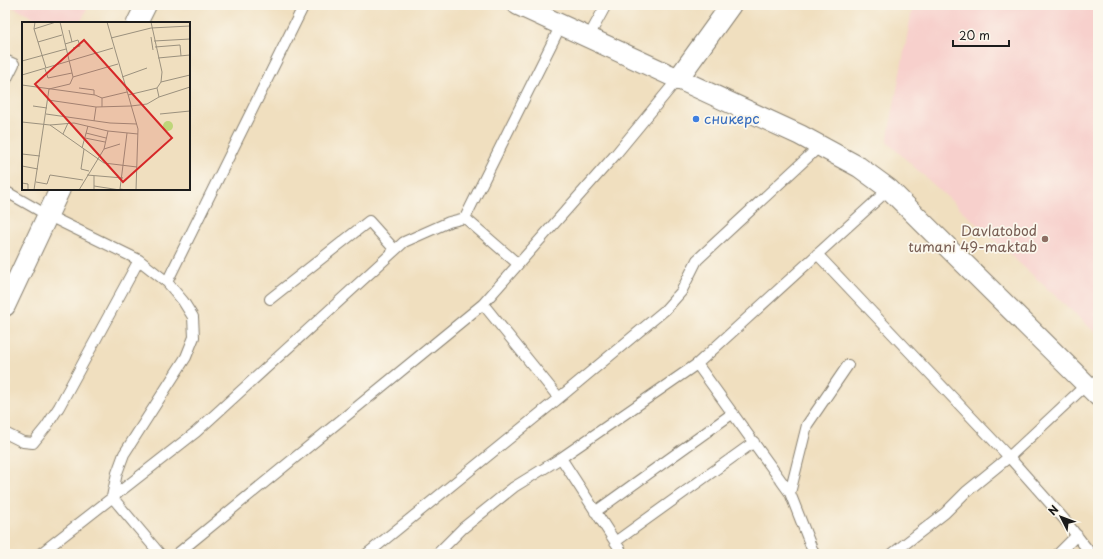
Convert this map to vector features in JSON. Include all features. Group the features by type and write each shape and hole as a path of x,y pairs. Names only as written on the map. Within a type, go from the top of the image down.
{"street":[{"path":"138,22 146,5"},
{"path":"518,5 677,80 800,135 859,167 889,188 1092,391"},
{"path":"677,80 731,5"},
{"path":"5,306 60,190"}],"lane":[{"path":"168,282 304,5"},
{"path":"588,38 606,5"},
{"path":"40,554 196,432 404,242 449,222 465,218 561,25"},
{"path":"5,60 14,64 5,82"},
{"path":"177,554 483,304 616,154 677,80"},
{"path":"367,554 665,310 681,292 697,260 820,146"},
{"path":"437,554 463,528 514,487 561,458 697,364 889,188"},
{"path":"5,191 47,215 139,260 168,282 193,317 194,337 186,358 124,454 117,473 112,497"},
{"path":"465,218 518,264"},
{"path":"270,299 369,221 395,250"},
{"path":"818,254 1009,457 1077,535 1091,554"},
{"path":"5,433 23,442 33,442 46,427 59,407 139,260"},
{"path":"483,304 559,398"},
{"path":"697,364 790,493 814,554"},
{"path":"790,493 807,425 848,364"},
{"path":"892,554 946,513 966,492 1092,391"},
{"path":"596,512 732,413"},
{"path":"615,542 754,442"},
{"path":"561,458 623,554"},
{"path":"112,497 160,554"},
{"path":"1058,554 1077,535"}],"shaded area":[{"path":"9,5 89,5 80,22 41,22"},
{"name":"Davlatobod tumani 49-maktab","path":"913,5 1098,5 1098,335 887,142"}],"place":[{"name":"сникерс","path":"696,119"},
{"name":"Davlatobod tumani 49-maktab","path":"1045,239"}]}
